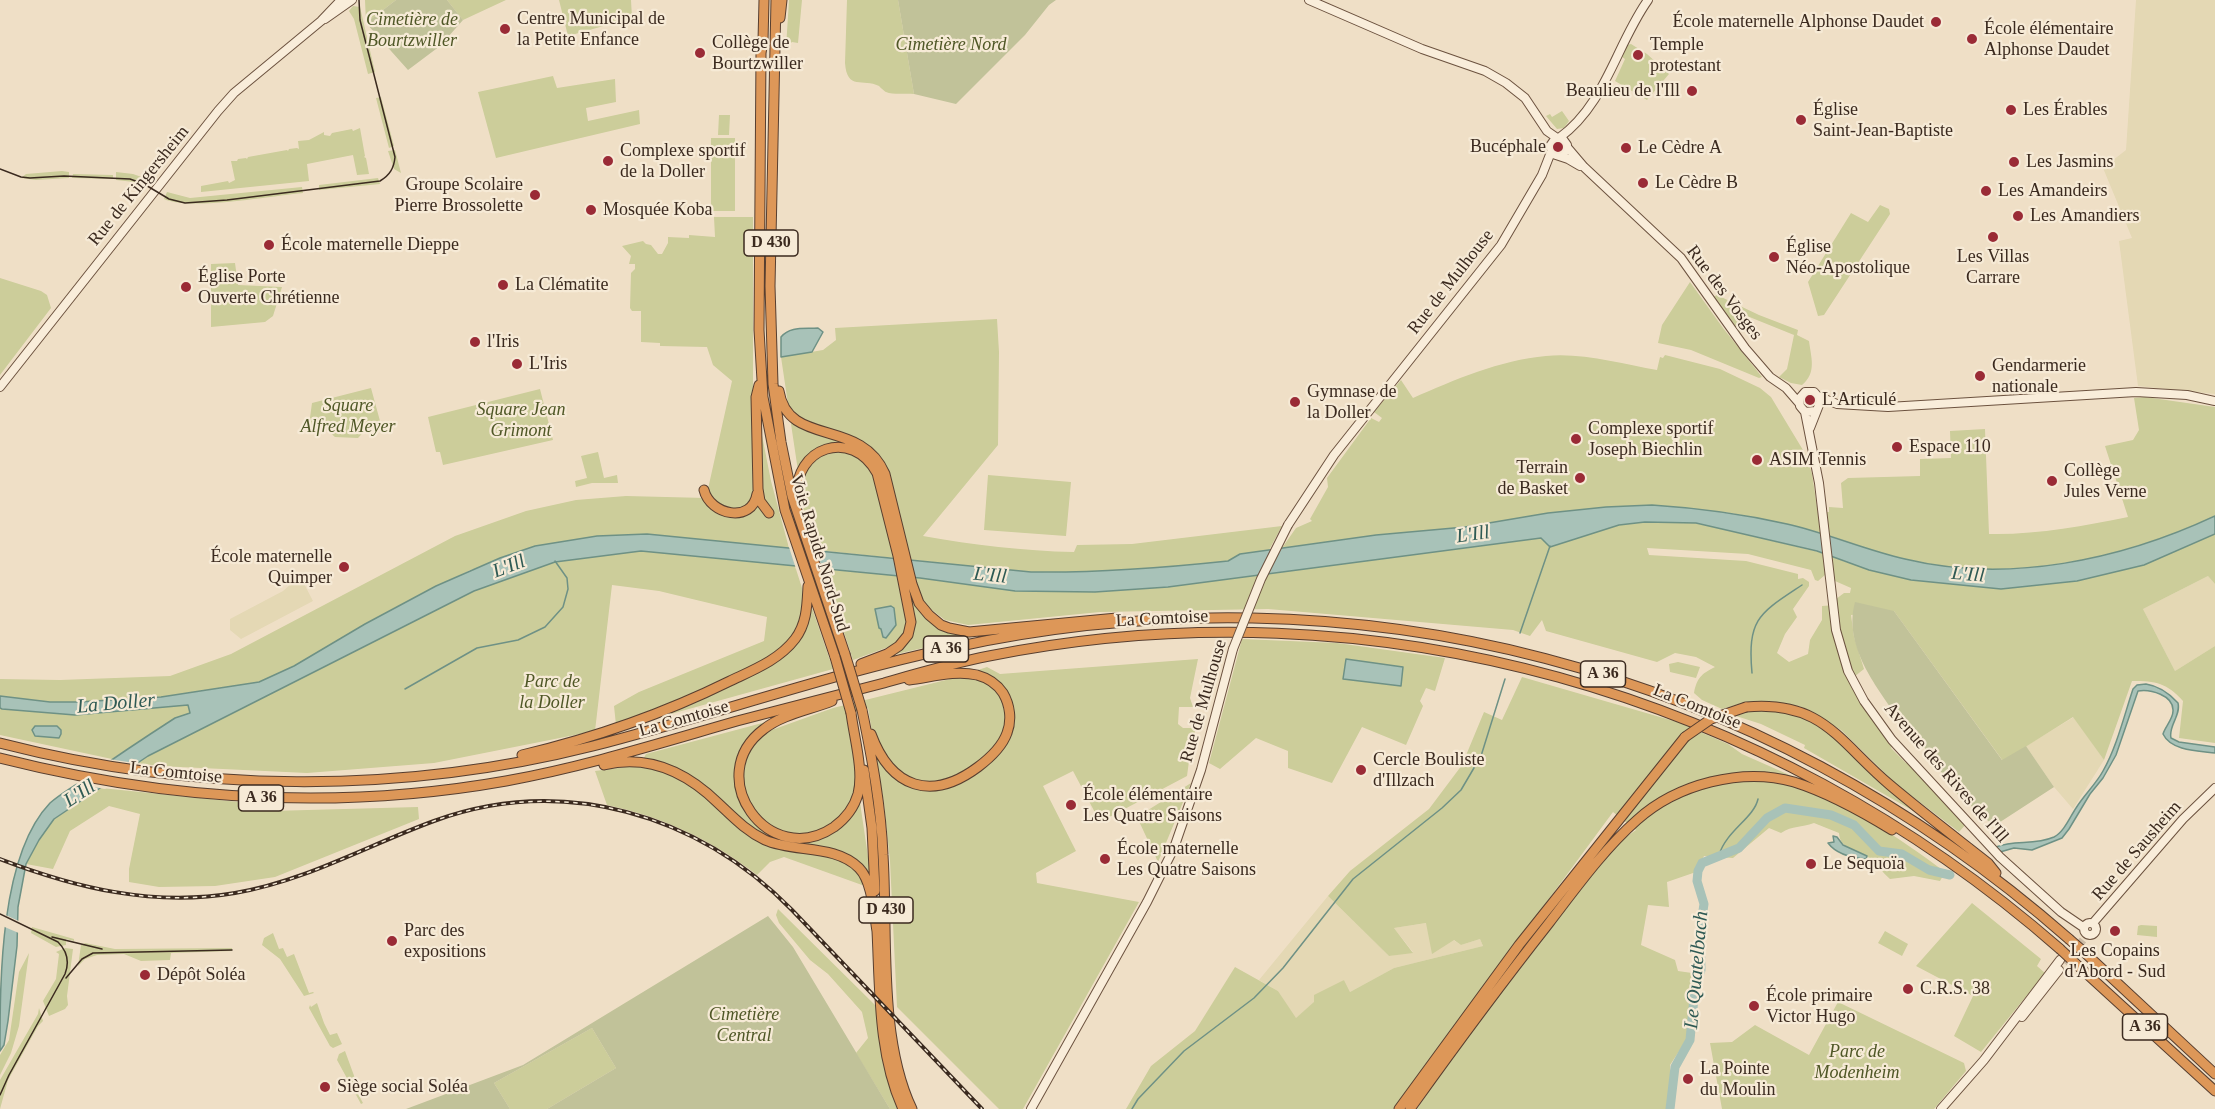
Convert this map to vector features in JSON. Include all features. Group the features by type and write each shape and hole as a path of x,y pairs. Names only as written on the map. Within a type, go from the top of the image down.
{"highway":[{"path":"758,0 758,39 761,53"},
{"name":"Voie Rapide Nord-Sud","path":"764,0 764,42 761,53 759,330 761,377 766,416 785,510 835,657 860,749 869,803 884,1035 890,1068 903,1109"},
{"name":"Voie Rapide Nord-Sud","path":"776,0 770,286 773,384 781,442 792,496 862,710 876,779 881,828 892,1042 903,1088 912,1109"},
{"path":"775,53 782,0"},
{"path":"747,702 873,660 893,650 903,641 910,629 911,597 885,474 875,457 853,440 811,428 792,417 781,402 777,379 773,371"},
{"path":"761,377 756,397 758,489 760,501 769,513"},
{"path":"798,512 796,488 805,465 817,453 828,448 841,447 859,453 873,467 893,519"},
{"path":"704,489 708,501 718,509 741,512 751,510 758,489"},
{"path":"607,737 678,706 778,655 795,638 802,626 807,609 808,579"},
{"path":"911,597 941,625 969,632 1104,618 1150,620"},
{"name":"La Comtoise","path":"0,743 82,762 200,779 305,783 373,780 545,757 607,737 747,702 850,673 976,643 1044,631 1150,620 1254,618 1381,627 1485,644 1553,660 1617,679 1722,718 1811,760 1866,790 1917,822 2007,886 2084,952 2215,1074"},
{"name":"La Comtoise","path":"0,758 65,774 132,786 257,798 390,796 477,786 545,772 566,772 950,664 1053,645 1149,635 1249,632 1327,636 1430,649 1480,658 1570,680 1669,712 1724,734 1795,768 1857,802 1924,844 2014,910 2060,949 2215,1091"},
{"path":"862,710 884,762 901,778 924,787 949,783 971,772 994,752 1008,730 1009,711 1004,695 997,686 982,676 955,673 877,685"},
{"path":"851,712 860,781 855,800 844,819 822,834 798,838 776,833 758,822 745,802 739,779 742,758 752,741 774,722 837,700 859,689"},
{"path":"1399,1109 1519,945 1672,751 1685,737 1711,719 1746,707 1772,706 1790,709 1814,718 1842,737 1887,783 1988,863 2007,886"},
{"path":"613,760 650,762 673,769 695,783 742,825 762,839 786,847 835,854 852,861 864,873 870,884 878,937"},
{"path":"1410,1109 1528,950 1604,854 1638,819 1651,809 1686,790 1708,783 1755,778 1792,782 1850,805 1896,833 1924,844"}],"main road":[{"name":"Rue de Kingersheim","path":"0,387 222,106 239,89 321,21 341,0"},
{"name":"Rue de Kingersheim","path":"321,21 334,15 352,0"},
{"name":"Rue des Vosges","path":"1309,0 1422,49 1485,71 1517,90 1526,98 1547,131 1564,140 1584,167 1681,258 1745,348 1770,377 1786,388 1805,412 1837,404"},
{"path":"1573,127 1565,152 1555,152 1551,142 1573,127 1606,81 1648,0"},
{"name":"Rue des Vosges","path":"1534,112 1536,121 1555,152 1584,167"},
{"name":"Rue de Mulhouse","path":"1031,1109 1148,902 1174,848 1201,770 1233,650 1261,579 1288,525 1334,455 1501,245 1555,152"},
{"name":"Rue des Vosges","path":"1786,388 1814,392 1820,398 1837,404 1888,407 2136,392 2187,395 2215,401"},
{"path":"1799,403 1800,397 1805,392"},
{"path":"1817,409 1820,398"},
{"name":"Avenue des Rives de l'Ill","path":"1810,429 1817,409"},
{"name":"Avenue des Rives de l'Ill","path":"1805,412 1810,429 1823,515 1836,630 1848,671 1864,701 1892,740 2000,857 2083,934"},
{"name":"Rue de Sausheim","path":"2083,934 2091,935 2095,931 2093,923 2162,843 2215,788"},
{"path":"1941,1109 2062,962"}],"shaded area":[{"path":"2136,0 2215,0 2215,394 2138,386 2119,241 2132,238 2103,168 2126,150"},
{"path":"300,576 313,601 241,639 230,630 230,619 283,591"},
{"path":"2208,576 2215,584 2215,646 2175,671 2143,609"},
{"path":"2074,717 2104,760 2073,809 2054,787 2026,746"},
{"path":"1328,896 1389,956 1413,952 1394,928 1427,923 1461,945 1480,939 1483,946 1394,968 1350,992 1344,980 1295,1019 1278,991 1259,980"}],"green space":[{"path":"365,0 396,0 366,23"},
{"name":"Cimetière de Bourtzwiller","path":"396,0 447,0 463,20 440,46 408,70 366,23"},
{"path":"447,0 506,0 463,20"},
{"path":"559,0 631,0 632,18 568,36"},
{"path":"789,0 802,0 798,43 792,42 786,48"},
{"path":"847,0 898,0 914,94 885,92 879,86 857,82 849,77 845,63"},
{"name":"Cimetière Nord","path":"898,0 1056,0 1049,5 1025,35 956,104 914,94"},
{"path":"353,6 360,7 375,72 368,74 354,19 349,11"},
{"path":"1631,44 1647,54 1669,74 1647,100 1615,81 1625,59 1622,57 1627,45"},
{"path":"553,76 557,88 615,79 616,102 586,108 588,121 639,110 640,124 496,158 478,92"},
{"path":"381,97 394,146 389,148 376,98"},
{"path":"1562,111 1569,121 1564,128 1557,129 1546,116 1550,114 1552,117"},
{"path":"719,115 730,115 729,135 718,135"},
{"path":"360,128 369,174 357,175 353,155 307,164 309,181 201,192 201,186 228,181 229,183 235,180 231,161 299,149 298,141 309,140 324,132 324,135 330,136 332,133"},
{"path":"711,138 735,138 735,211 711,211"},
{"path":"395,150 401,173 394,169 388,151"},
{"path":"69,172 69,178 36,180 21,178 26,174"},
{"path":"116,172 133,174 150,180 145,187 134,182 116,180"},
{"path":"73,174 113,175 113,179 72,178"},
{"path":"378,178 380,184 319,190 319,185"},
{"path":"302,187 303,193 231,202 192,204 164,199 167,192 190,198"},
{"path":"1880,205 1889,209 1890,214 1824,315 1818,316 1808,282 1851,213 1868,222"},
{"path":"714,217 753,217 753,390 771,481 789,548 647,534 470,570 365,624 294,666 259,682 161,697 78,702 50,702 0,696 0,679 60,680 170,676 231,654 455,536 526,511 576,500 626,496 706,498 732,381 713,365 707,347 660,346 660,343 641,342 641,311 632,311 630,308 631,273 635,269 635,264 629,264 631,256 622,246 643,241 651,245 658,254 662,254 668,243 668,237 689,238 689,235 715,237"},
{"path":"235,263 238,285 282,287 273,316 265,322 211,327 211,264"},
{"path":"0,278 41,291 47,295 51,308 0,375"},
{"path":"1690,282 1762,377 1759,378 1691,350 1658,343 1662,325"},
{"path":"1717,295 1798,330 1797,335 1809,341 1811,370 1802,385 1779,377 1787,369 1794,335 1747,316 1739,333 1713,297"},
{"path":"997,319 998,445 923,536 999,547 1074,552 1077,545 1132,544 1282,526 1269,550 1240,554 1228,561 1142,570 1076,573 1031,572 816,550 804,511 781,357 823,350 836,340 835,328"},
{"name":"Complexe sportif Joseph Biechlin","path":"1665,355 1720,369 1760,388 1771,397 1806,455 1812,474 1821,533 1731,513 1652,505 1606,507 1465,527 1376,535 1282,548 1296,528 1312,521 1310,519 1328,487 1327,478 1371,418 1379,422 1382,418 1374,412 1401,380 1413,398 1478,372 1529,358 1573,356 1602,359 1657,370 1660,357 1663,358"},
{"name":"Square Alfred Meyer","path":"371,388 380,421 372,423 358,438 335,437 328,431 309,425 312,403"},
{"name":"Square Jean Grimont","path":"540,389 553,440 443,465 440,452 436,452 428,417"},
{"path":"2145,397 2215,407 2215,516 2157,539 2096,557 2034,567 2003,569 1947,567 1908,560 1829,536 1826,512 1829,512 1829,507 1843,508 1841,483 1848,478 1920,476 1920,459 1951,458 1950,431 1985,429 1989,534 2077,527 2128,517 2105,446 2133,440 2139,430 2134,398"},
{"path":"598,452 604,478 617,475 618,483 592,483 576,487 575,481 587,478 581,456"},
{"path":"988,475 1071,482 1066,536 984,530"},
{"path":"1645,522 1696,523 1823,553 1825,575 1818,581 1815,580 1811,570 1748,554 1647,548 1649,555 1746,561 1798,574 1798,579 1803,578 1809,582 1809,586 1793,609 1797,617 1785,634 1777,653 1789,662 1808,654 1810,640 1822,620 1822,606 1836,605 1836,599 1844,593 1850,593 1851,588 1835,581 1831,555 1845,562 2001,589 2077,581 2144,565 2215,534 2215,584 2208,576 2143,609 2175,671 2215,646 2215,743 2179,738 2183,701 2172,690 2160,684 2132,681 2104,760 2073,717 2003,761 1894,611 1851,615 1854,637 1864,669 1850,680 1893,744 1891,748 1906,763 1909,761 1966,824 1959,832 1896,784 1841,730 1811,711 1799,706 1769,701 1742,703 1722,709 1702,700 1694,693 1700,677 1715,667 1696,657 1675,653 1657,662 1546,631 1542,620 1530,636 1513,630 1268,609 1100,612 968,625 945,620 928,607 930,621 983,634 897,654 891,646 853,660 823,569 920,578 1015,591 1095,592 1168,587 1541,538 1550,546 1619,525"},
{"name":"Parc de la Doller","path":"641,551 795,566 802,588 803,607 811,605 833,669 660,717 616,725 614,706 639,692 764,641 767,617 659,591 612,585 595,731 434,763 307,773 138,763 474,591 555,562"},
{"path":"1855,602 1894,611 2002,760 2026,746 2054,787 1994,826 1954,791 1914,732 1905,728 1866,669 1854,636 1852,619"},
{"path":"1242,639 1337,643 1445,658 1435,691 1426,688 1420,701 1423,706 1406,745 1362,727 1332,783 1288,768 1288,751 1256,738 1220,769 1209,763"},
{"path":"1198,659 1190,698 1193,707 1179,707 1178,724 1183,728 1196,728 1187,776 1100,822 1073,771 1043,786 1076,851 1036,873 1037,883 1139,902 1023,1109 999,1109 897,1007 890,861 884,803 868,708 847,714 871,877 862,885 784,857 770,862 757,875 740,862 686,831 648,816 607,805 595,771 640,765 646,754 766,722 769,731 833,708 954,678 987,667 1000,674"},
{"path":"1678,662 1700,667 1696,678 1670,672 1669,664"},
{"path":"1522,677 1691,726 1681,736 1698,731 1728,744 1742,754 1812,785 1772,775 1731,782 1771,782 1821,796 1866,818 1945,872 1940,881 1914,876 1890,879 1868,857 1845,846 1839,833 1814,823 1781,833 1769,828 1733,858 1704,856 1696,872 1667,882 1669,907 1648,905 1641,945 1675,960 1678,971 1692,973 1687,1039 1670,1065 1668,1109 1417,1109 1455,1053 1596,870 1619,842 1636,830 1613,812 1394,1109 1126,1109 1151,1066 1195,1031 1235,967 1278,991 1296,1018 1314,1002 1314,995 1344,980 1350,992 1394,968 1483,946 1480,939 1461,945 1454,940 1432,954 1426,923 1394,928 1413,953 1389,956 1328,896 1350,871 1429,809 1462,765 1484,712 1502,720"},
{"path":"188,705 190,713 175,718 112,759 0,735 0,708"},
{"path":"1756,709 1791,713 1821,725 1929,820 1804,748 1805,745 1761,724 1730,714"},
{"path":"1191,783 1158,862 1137,817"},
{"path":"101,788 259,804 271,811 418,807 419,819 275,877 215,886 159,887 129,882 129,869 140,814 109,806 70,831 53,869 26,864 54,819"},
{"path":"1972,903 2041,959 2037,966 2045,973 1981,1052 1954,1036 1973,996 1916,966"},
{"path":"778,909 876,1006 883,1057 899,1109 890,1109 856,1053 868,1038 862,1012 828,974 810,960 779,923 776,915"},
{"name":"Cimetière Central","path":"768,916 793,947 890,1109 547,1109 616,1068 592,1028 494,1083 510,1109 406,1109 523,1065"},
{"path":"2138,926 2157,926 2157,937 2137,935"},
{"path":"32,927 74,939 74,941 66,939 66,945 56,947 31,933"},
{"path":"1885,931 1908,944 1902,956 1878,943"},
{"path":"273,933 279,949 283,948 287,957 294,954 309,993 314,993 304,996 280,959 262,945 264,938"},
{"path":"85,943 115,949 232,948 232,951 171,953 170,960 141,961 124,954 97,955 85,959 78,966 81,945"},
{"path":"65,948 73,949 68,1005 65,1009 49,1016 43,1001 56,979 59,954 56,952"},
{"path":"29,953 19,1026 11,1053 0,1075 0,1055 9,1040 19,972"},
{"name":"Parc de Modenheim","path":"1838,1002 1964,1063 1966,1071 1934,1109 1722,1109 1710,1043 1732,1042 1755,1025 1809,1055"},
{"path":"317,1003 330,1035 337,1033 342,1044 333,1048 330,1046 309,1008 310,1005 311,1007"},
{"path":"39,1008 43,1021 8,1080 0,1109 0,1080 38,1014"},
{"path":"592,1028 616,1068 547,1109 510,1109 494,1083"},
{"path":"345,1051 360,1092 358,1094 363,1103 361,1104 337,1060 339,1054"}],"water":[{"path":"818,328 823,332 812,352 781,357 781,337 785,333 798,329"},
{"name":"L'Ill","path":"1652,505 1770,520 1905,559 1944,566 1984,569 2024,568 2103,556 2179,532 2215,516 2215,534 2144,565 2077,581 2001,589 1911,580 1869,570 1817,551 1696,523 1645,522 1619,525 1550,547 1541,538 1168,587 1095,592 1015,591 920,578 641,551 555,562 474,591 148,756 54,819 26,864 18,907 17,946 8,1021 4,1045 0,1051 1,989 6,919 21,854 33,826 50,803 58,797 175,718 190,713 188,705 75,715 2,709 0,708 0,696 50,702 78,702 161,697 259,682 294,666 436,586 500,558 535,546 597,536 647,534 1031,572 1081,572 1228,561 1240,554 1376,535 1465,527 1548,513"},
{"path":"891,606 894,608 896,625 886,638 883,637 879,628 875,609"},
{"path":"1346,659 1403,667 1401,686 1343,679"},
{"path":"2146,684 2164,690 2178,703 2171,738 2179,742 2215,747 2215,753 2186,749 2167,740 2163,734 2173,714 2170,701 2155,692 2138,691 2116,755 2062,838 2032,850 2014,848 2000,852 1996,847 2010,843 2046,840 2061,832 2108,761 2133,689 2137,685"},
{"path":"35,726 57,726 61,734 59,738 35,736 32,730"},
{"path":"1833,836 1837,837 1843,845 1867,856 1866,859 1851,857 1836,850 1828,843 1834,842"}],"pier":[{"path":"788,544 815,547 824,573 796,569"},
{"path":"108,759 142,764 105,789 73,783"},
{"path":"1,913 21,922 21,934 0,925"}],"waterway":[{"path":"1520,633 1550,546"},
{"path":"405,689 477,648 518,640 545,627 563,607 568,589 567,578 555,561"},
{"path":"1752,673 1752,640 1759,619 1776,603 1802,585"},
{"path":"1132,1109 1138,1099 1184,1051 1254,998 1283,968 1353,879 1442,808 1461,790 1481,756 1505,679"},
{"path":"1719,855 1727,839 1751,812 1758,799"},
{"name":"Le Quatelbach","path":"1670,1109 1675,1067 1690,1040 1695,987 1701,970 1700,931 1704,904 1697,881 1702,863 1739,848 1767,818 1785,808 1831,815 1854,825 1879,851 1902,854 1929,870 1950,875"}],"tunnel":[{"path":"2064,963 2083,940"}],"tram line":[{"path":"0,169 30,178 64,176 130,179 144,184 169,199 185,203 380,181 391,171 395,157 360,20 359,0"},
{"path":"0,914 58,942 64,949 67,961 65,974 0,1095"},
{"path":"52,937 102,949"},
{"path":"66,978 82,959 93,953 232,950"}],"railway":[{"path":"0,859 57,879 115,892 174,898 204,897 235,893 287,880 336,862 409,830 483,807 531,802 579,803 626,812 671,827 715,849 755,877 792,910 982,1109"}],"place":[{"name":"École maternelle Alphonse Daudet","path":"1936,22"},
{"name":"Centre Municipal de la Petite Enfance","path":"505,29"},
{"name":"École élémentaire Alphonse Daudet","path":"1972,39"},
{"name":"Collège de Bourtzwiller","path":"700,53"},
{"name":"Temple protestant","path":"1638,55"},
{"name":"Beaulieu de l'Ill","path":"1692,91"},
{"name":"Les Érables","path":"2011,110"},
{"name":"Église Saint-Jean-Baptiste","path":"1801,120"},
{"name":"Bucéphale","path":"1558,147"},
{"name":"Le Cèdre A","path":"1626,148"},
{"name":"Complexe sportif de la Doller","path":"608,161"},
{"name":"Les Jasmins","path":"2014,162"},
{"name":"Le Cèdre B","path":"1643,183"},
{"name":"Les Amandeirs","path":"1986,191"},
{"name":"Groupe Scolaire Pierre Brossolette","path":"535,195"},
{"name":"Mosquée Koba","path":"591,210"},
{"name":"Les Amandiers","path":"2018,216"},
{"name":"Les Villas Carrare","path":"1993,237"},
{"name":"École maternelle Dieppe","path":"269,245"},
{"name":"Église Néo-Apostolique","path":"1774,257"},
{"name":"La Clématite","path":"503,285"},
{"name":"Église Porte Ouverte Chrétienne","path":"186,287"},
{"name":"l'Iris","path":"475,342"},
{"name":"L'Iris","path":"517,364"},
{"name":"Gendarmerie nationale","path":"1980,376"},
{"name":"L’Articulé","path":"1810,400"},
{"name":"Gymnase de la Doller","path":"1295,402"},
{"name":"Complexe sportif Joseph Biechlin","path":"1576,439"},
{"name":"Espace 110","path":"1897,447"},
{"name":"ASIM Tennis","path":"1757,460"},
{"name":"Terrain de Basket","path":"1580,478"},
{"name":"Collège Jules Verne","path":"2052,481"},
{"name":"École maternelle Quimper","path":"344,567"},
{"name":"Cercle Bouliste d'Illzach","path":"1361,770"},
{"name":"École élémentaire Les Quatre Saisons","path":"1071,805"},
{"name":"École maternelle Les Quatre Saisons","path":"1105,859"},
{"name":"Le Sequoïa","path":"1811,864"},
{"name":"Les Copains d'Abord - Sud","path":"2115,931"},
{"name":"Parc des expositions","path":"392,941"},
{"name":"Dépôt Soléa","path":"145,975"},
{"name":"C.R.S. 38","path":"1908,989"},
{"name":"École primaire Victor Hugo","path":"1754,1006"},
{"name":"La Pointe du Moulin","path":"1688,1079"},
{"name":"Siège social Soléa","path":"325,1087"}],"water label":[{"name":"La Doller","path":"116,704"}]}
